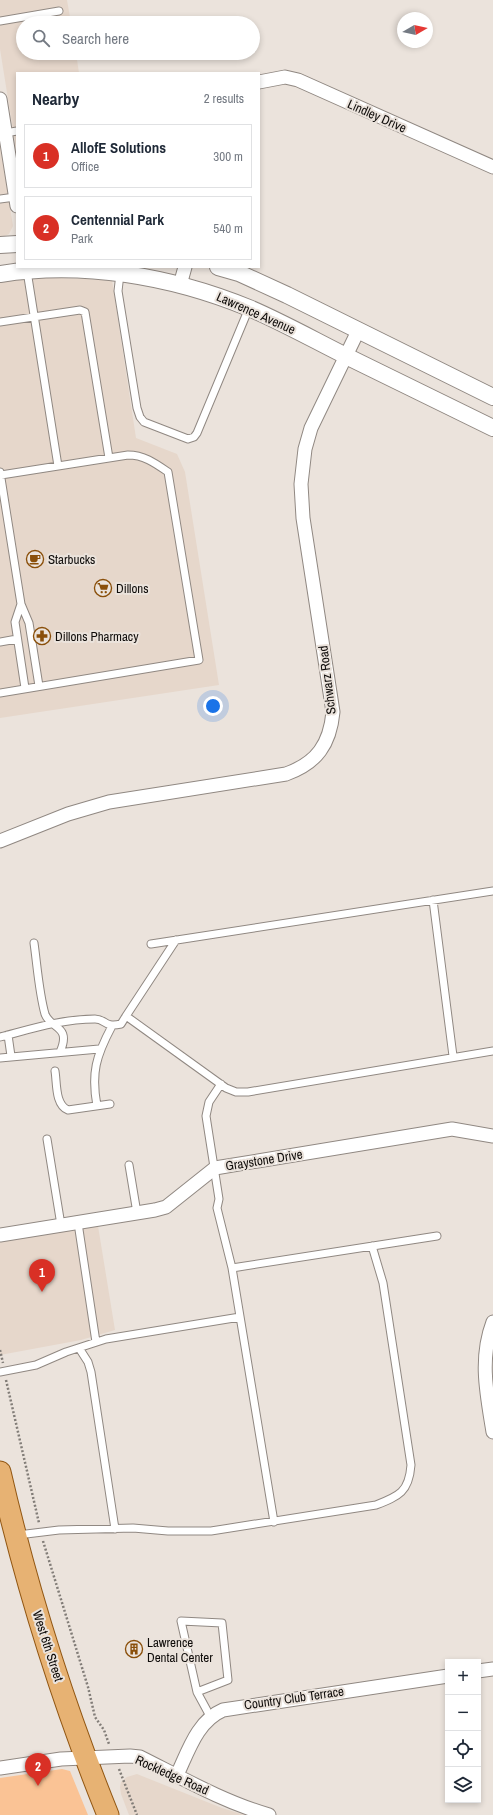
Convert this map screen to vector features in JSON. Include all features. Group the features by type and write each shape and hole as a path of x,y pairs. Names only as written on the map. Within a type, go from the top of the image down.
{"main road":[{"name":"West 6th Street","path":"0,1472 4,1505 15,1535 45,1641 108,1815"}],"street":[{"name":"Lindley Drive","path":"260,82 285,77 298,80 493,167"},
{"path":"0,99 7,131 5,161 16,201"},
{"path":"0,246 16,244"},
{"path":"180,285 185,268"},
{"path":"222,268 239,273 287,295 493,397"},
{"name":"Lawrence Avenue","path":"0,274 27,269 120,274 205,291 249,308 493,428"},
{"name":"Schwarz Road","path":"0,841 68,814 109,802 286,774 300,769 320,752 332,727 333,712 302,518 302,466 311,428 358,331"},
{"name":"Graystone Drive","path":"0,1235 166,1207 214,1168 452,1130 493,1136"},
{"path":"493,1322 486,1343 484,1371 493,1432"},
{"path":"481,1671 493,1669"},
{"name":"Country Club Terrace","path":"210,1716 229,1708 445,1676"},
{"path":"177,1776 201,1726 210,1716"},
{"name":"Rockledge Road","path":"0,1768 86,1757 140,1757 234,1802 269,1815"}],"lane":[{"path":"30,16 59,11"},
{"path":"0,21 16,18"},
{"path":"0,199 16,201"},
{"path":"27,269 58,466"},
{"path":"120,274 118,291 136,408 140,417 150,426 188,439 194,437 197,433 249,308"},
{"path":"0,322 80,310 85,312 109,458"},
{"path":"0,692 39,686 199,660 168,472 147,459 138,455 0,474 21,604 29,623 39,686"},
{"path":"21,604 15,622 25,688"},
{"path":"0,642 17,640"},
{"path":"151,944 493,891"},
{"path":"433,900 454,1056"},
{"path":"0,1037 54,1024 97,1019 112,1026 121,1024 176,940"},
{"path":"34,943 45,1015 64,1036 64,1044 60,1052"},
{"path":"126,1016 221,1084 236,1092 248,1092 454,1056 493,1051"},
{"path":"97,1106 94,1082 99,1049 112,1026"},
{"path":"8,1035 11,1056"},
{"path":"0,1058 99,1049"},
{"path":"55,1071 60,1103 63,1108 68,1110 110,1104"},
{"path":"221,1084 209,1102 206,1116 219,1199 217,1208 232,1268 274,1522"},
{"path":"47,1139 61,1225"},
{"path":"129,1165 137,1213"},
{"path":"78,1223 96,1342"},
{"path":"232,1268 437,1236"},
{"path":"15,1535 41,1532 134,1528 168,1531 211,1531 376,1505 400,1494 406,1487 410,1478 411,1465 382,1283 372,1246"},
{"path":"2,1371 36,1365 96,1342 240,1317"},
{"path":"79,1348 88,1362 91,1372 115,1529"},
{"path":"197,1692 228,1680 222,1622 181,1621 197,1692 210,1716"}],"path":[{"path":"0,1350 2,1371 41,1532 88,1687 95,1717 104,1730 106,1737"},
{"path":"124,1782 137,1815"}],"shaded area":[{"path":"0,0 67,0 70,16 16,16 16,60 77,60 79,72 16,72 16,149 0,49"},
{"path":"0,145 13,226 9,234 0,238"},
{"path":"34,277 112,280 136,438 177,454 185,472 219,685 0,718 0,282"},
{"path":"98,1226 115,1330 81,1340 0,1355 0,1242"},
{"path":"62,1769 70,1771 88,1815 0,1815 0,1778"},
{"path":"137,1774 222,1808 245,1815 129,1815 120,1787 121,1782 127,1777"}],"place":[{"name":"Starbucks","path":"35,559"},
{"name":"Dillons","path":"103,588"},
{"name":"Dillons Pharmacy","path":"42,636"},
{"name":"AllofE Solutions","path":"42,1292"},
{"name":"Lawrence Dental Center","path":"134,1649"},
{"name":"Centennial Park","path":"38,1786"}]}
